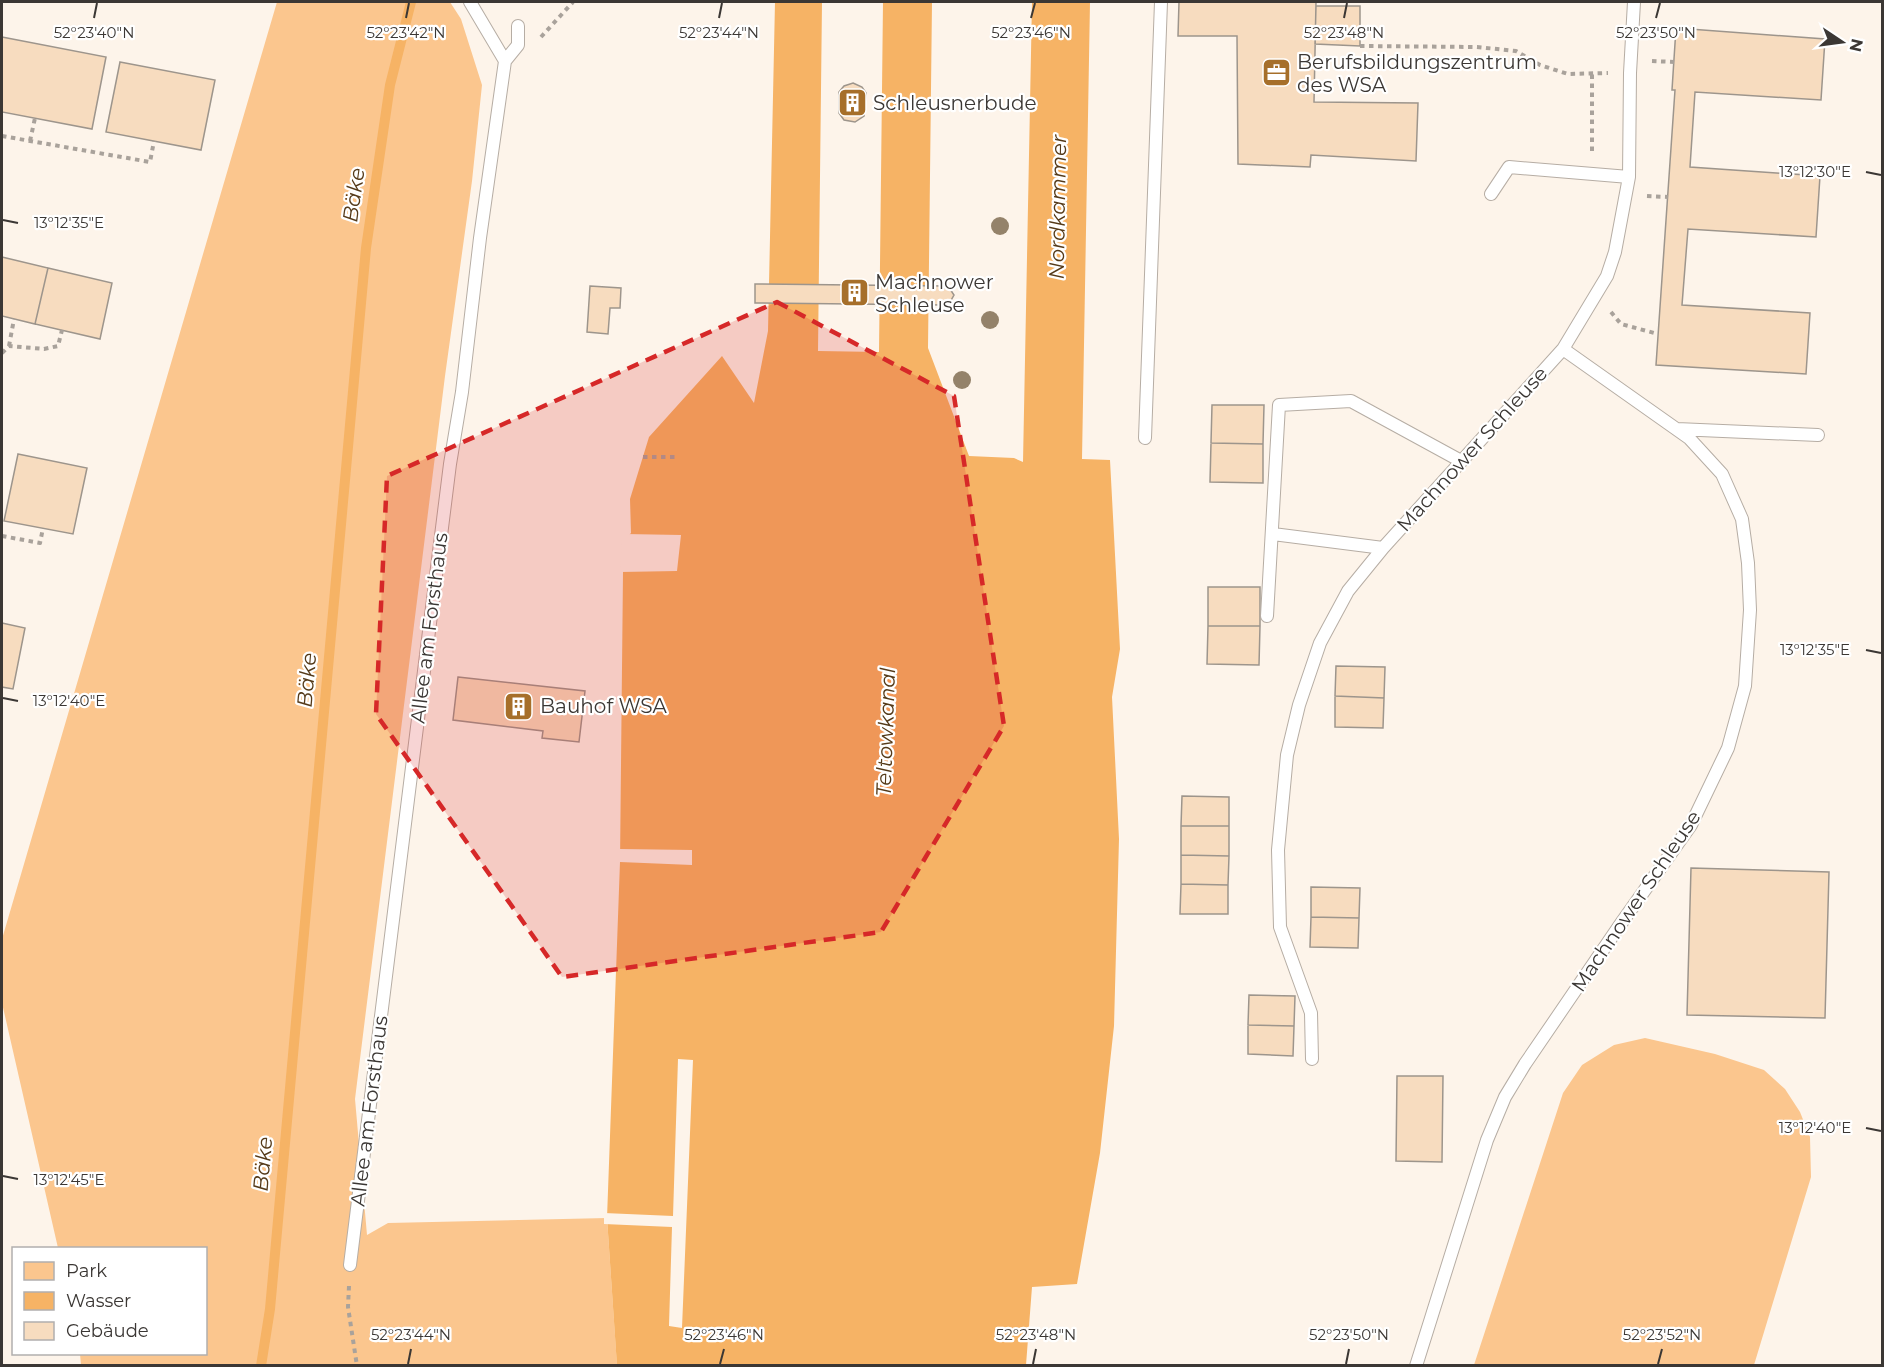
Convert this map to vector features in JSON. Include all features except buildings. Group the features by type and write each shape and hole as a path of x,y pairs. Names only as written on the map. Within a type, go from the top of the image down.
{"lane":[{"path":"470,2 505,61"},
{"path":"1145,438 1161,2"},
{"name":"Machnower Schleuse","path":"1312,1059 1311,1013 1280,927 1278,850 1287,755 1299,705 1320,643 1348,591 1461,460 1563,349 1607,276 1629,177 1630,73 1634,2"},
{"name":"Allee am Forsthaus","path":"350,1265 432,602 462,392 480,238 505,61 518,45 518,26"},
{"path":"1491,194 1509,167 1629,177"},
{"name":"Machnower Schleuse","path":"1416,1365 1486,1140 1505,1097 1525,1064 1691,825 1728,748 1745,686 1750,610 1748,563 1742,519 1722,474 1689,438 1563,349"},
{"path":"1267,616 1280,405 1351,401 1461,460"},
{"path":"1676,429 1818,435"},
{"path":"1273,534 1383,548"}],"path":[{"path":"1360,45 1478,47 1507,50 1516,51 1540,65 1568,74 1630,73"},
{"path":"1592,74 1592,174"},
{"path":"30,141 34,118"},
{"path":"2,136 150,162 154,141"},
{"path":"1607,276 1609,309 1621,324 1658,334"},
{"path":"2,353 9,346 14,319"},
{"path":"9,346 44,349 58,346 62,330"},
{"path":"643,457 680,457"},
{"path":"2,536 40,543 43,528"},
{"path":"350,1265 348,1306 357,1365"}],"highlighted area":[{"path":"777,302 954,396 1004,726 881,932 562,977 376,714 387,476"}],"green space":[{"path":"277,2 450,2 461,19 482,85 472,181 445,376 355,1099 367,1235 388,1223 607,1218 617,1365 81,1365 80,1355 207,1355 207,1247 58,1247 2,1003 2,939"},
{"path":"1645,1038 1715,1054 1764,1070 1785,1089 1800,1112 1810,1137 1811,1177 1754,1365 1474,1365 1563,1093 1582,1065 1614,1045"}],"water":[{"path":"775,2 822,2 818,351 879,352 883,2 932,2 928,348 969,456 1014,458 1023,462 1032,2 1090,2 1082,459 1110,460 1120,649 1112,697 1119,839 1114,1026 1100,1153 1077,1284 1032,1287 1026,1365 617,1366 607,1218 620,862 625,539 631,533 630,499 649,437 722,356 754,403 768,331"}],"pier":[{"path":"625,534 681,535 677,571 620,572 622,539"},
{"path":"620,849 692,850 692,865 620,862"},
{"path":"678,1059 693,1060 682,1328 669,1326 672,1227 604,1224 604,1213 673,1216"}],"waterway":[{"name":"Bäke","path":"261,1366 270,1309 366,248 390,85 411,2"}],"place":[{"name":"Berufsbildungszentrum des WSA","path":"1276,73"},
{"name":"Schleusnerbude","path":"852,103"},
{"name":"Machnower Schleuse","path":"854,293"},
{"name":"Bauhof WSA","path":"519,706"}],"water label":[{"name":"Nordkammer","path":"1058,207"},
{"name":"Teltowkanal","path":"886,732"}]}
